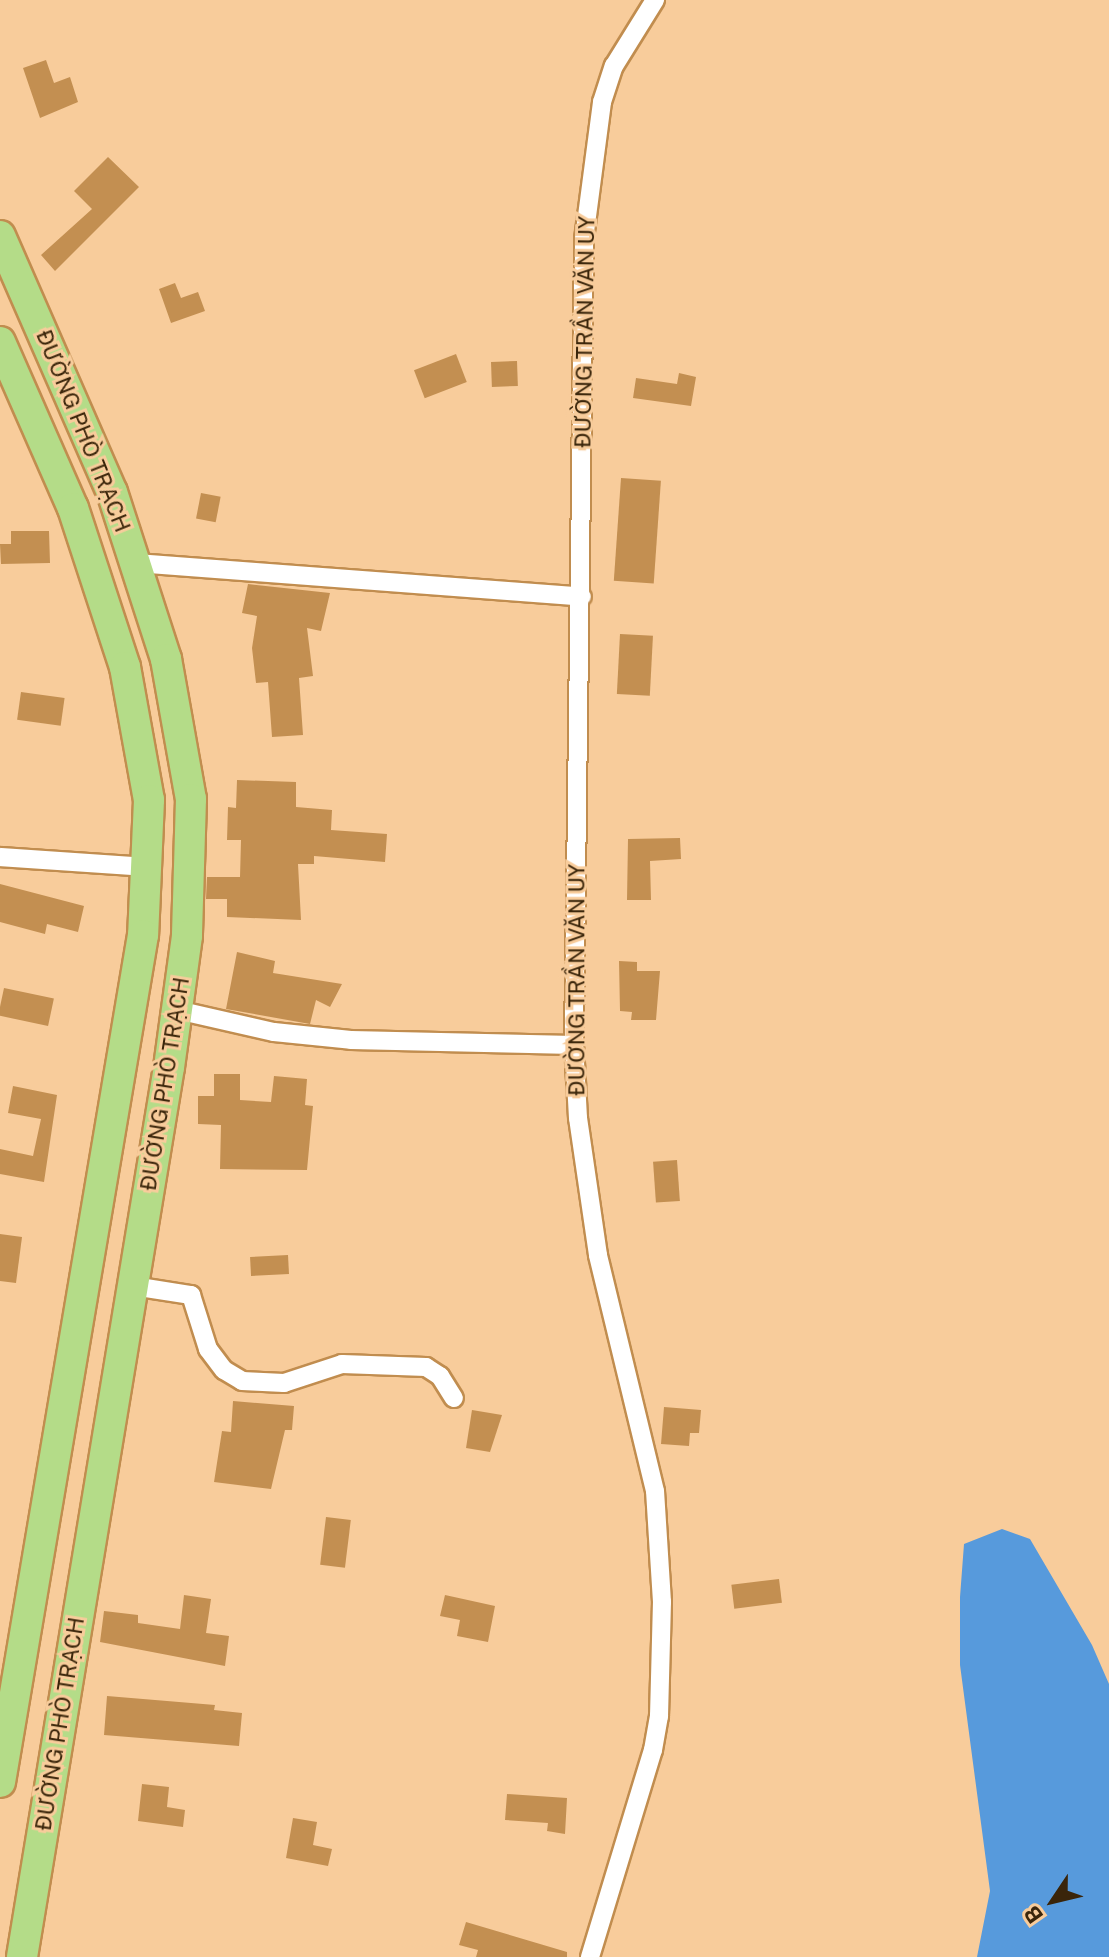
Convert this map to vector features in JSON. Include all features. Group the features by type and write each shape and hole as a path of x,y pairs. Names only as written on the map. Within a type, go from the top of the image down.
{"highway":[{"name":"ĐƯỜNG PHÒ TRẠCH","path":"0,236 112,492 166,659 191,799 187,936 177,1010 22,1957"},
{"name":"ĐƯỜNG PHÒ TRẠCH","path":"0,342 73,508 125,667 149,800 143,935 8,1688 0,1782"}],"street":[{"name":"ĐƯỜNG TRẦN VĂN UY","path":"590,1957 653,1750 659,1716 662,1590 655,1491 592,1223 574,1045 582,597 584,239 593,143 614,66 655,0"},
{"path":"135,563 582,597"},
{"path":"0,857 146,867"},
{"path":"177,1010 274,1032 351,1040 574,1045"},
{"path":"133,1286 191,1295 208,1349 224,1370 242,1381 284,1383 342,1364 426,1367 440,1376 454,1398"}],"water":[{"path":"1002,1529 1030,1539 1092,1645 1109,1684 1109,1957 977,1957 990,1891 960,1665 960,1597 964,1544"}],"building":[{"path":"46,60 54,83 70,77 78,102 40,118 23,68"},
{"path":"108,157 139,187 55,271 41,255 92,209 74,191"},
{"path":"175,283 181,298 198,292 205,311 171,323 159,289"},
{"path":"456,354 467,382 425,398 414,370"},
{"path":"517,361 518,386 492,387 491,362"},
{"path":"679,373 696,377 691,406 633,398 636,378 677,384"},
{"path":"621,478 661,481 654,584 614,581"},
{"path":"201,493 221,497 216,522 196,519"},
{"path":"11,531 49,531 50,563 1,564 0,544 11,544"},
{"path":"248,584 330,593 321,631 307,628 313,676 299,678 303,735 272,737 268,682 256,683 252,648 257,616 242,613"},
{"path":"620,634 653,636 650,696 617,694"},
{"path":"21,692 65,698 61,726 17,720"},
{"path":"237,780 296,782 296,807 332,810 331,830 387,834 385,862 314,856 314,864 298,864 301,920 227,917 227,899 206,899 207,877 240,877 241,840 227,840 228,807 236,808"},
{"path":"680,838 681,859 650,861 651,900 627,900 628,839"},
{"path":"0,884 84,906 78,932 47,924 45,934 0,922"},
{"path":"237,952 275,961 273,973 342,984 330,1007 316,1000 310,1024 226,1009"},
{"path":"619,961 637,962 637,971 660,971 656,1020 631,1020 632,1012 620,1011"},
{"path":"4,988 54,999 48,1026 0,1016"},
{"path":"214,1074 240,1074 240,1100 271,1102 274,1076 307,1079 305,1105 313,1106 307,1170 220,1169 221,1125 198,1124 198,1096 214,1096"},
{"path":"13,1086 57,1095 44,1182 0,1174 0,1149 33,1156 41,1119 8,1113"},
{"path":"677,1160 680,1201 656,1203 653,1162"},
{"path":"0,1234 22,1237 16,1283 0,1281"},
{"path":"288,1255 289,1274 251,1276 250,1257"},
{"path":"233,1401 294,1406 292,1430 285,1430 271,1489 214,1482 222,1431 231,1432"},
{"path":"664,1407 701,1410 699,1433 690,1433 689,1446 661,1444"},
{"path":"472,1410 502,1415 490,1452 466,1448"},
{"path":"326,1517 351,1520 345,1568 320,1565"},
{"path":"779,1579 782,1603 734,1609 731,1585"},
{"path":"184,1595 211,1599 206,1633 229,1636 225,1666 100,1642 104,1611 138,1615 138,1623 180,1629"},
{"path":"445,1595 495,1606 488,1642 457,1636 460,1620 440,1616"},
{"path":"107,1696 215,1705 214,1710 242,1713 239,1746 104,1735"},
{"path":"142,1784 169,1787 167,1807 185,1810 183,1827 138,1821"},
{"path":"507,1794 567,1798 565,1834 547,1831 548,1823 505,1820"},
{"path":"293,1818 317,1822 313,1845 332,1849 328,1866 286,1858"},
{"path":"466,1922 567,1952 567,1957 476,1957 478,1950 459,1945"}]}
